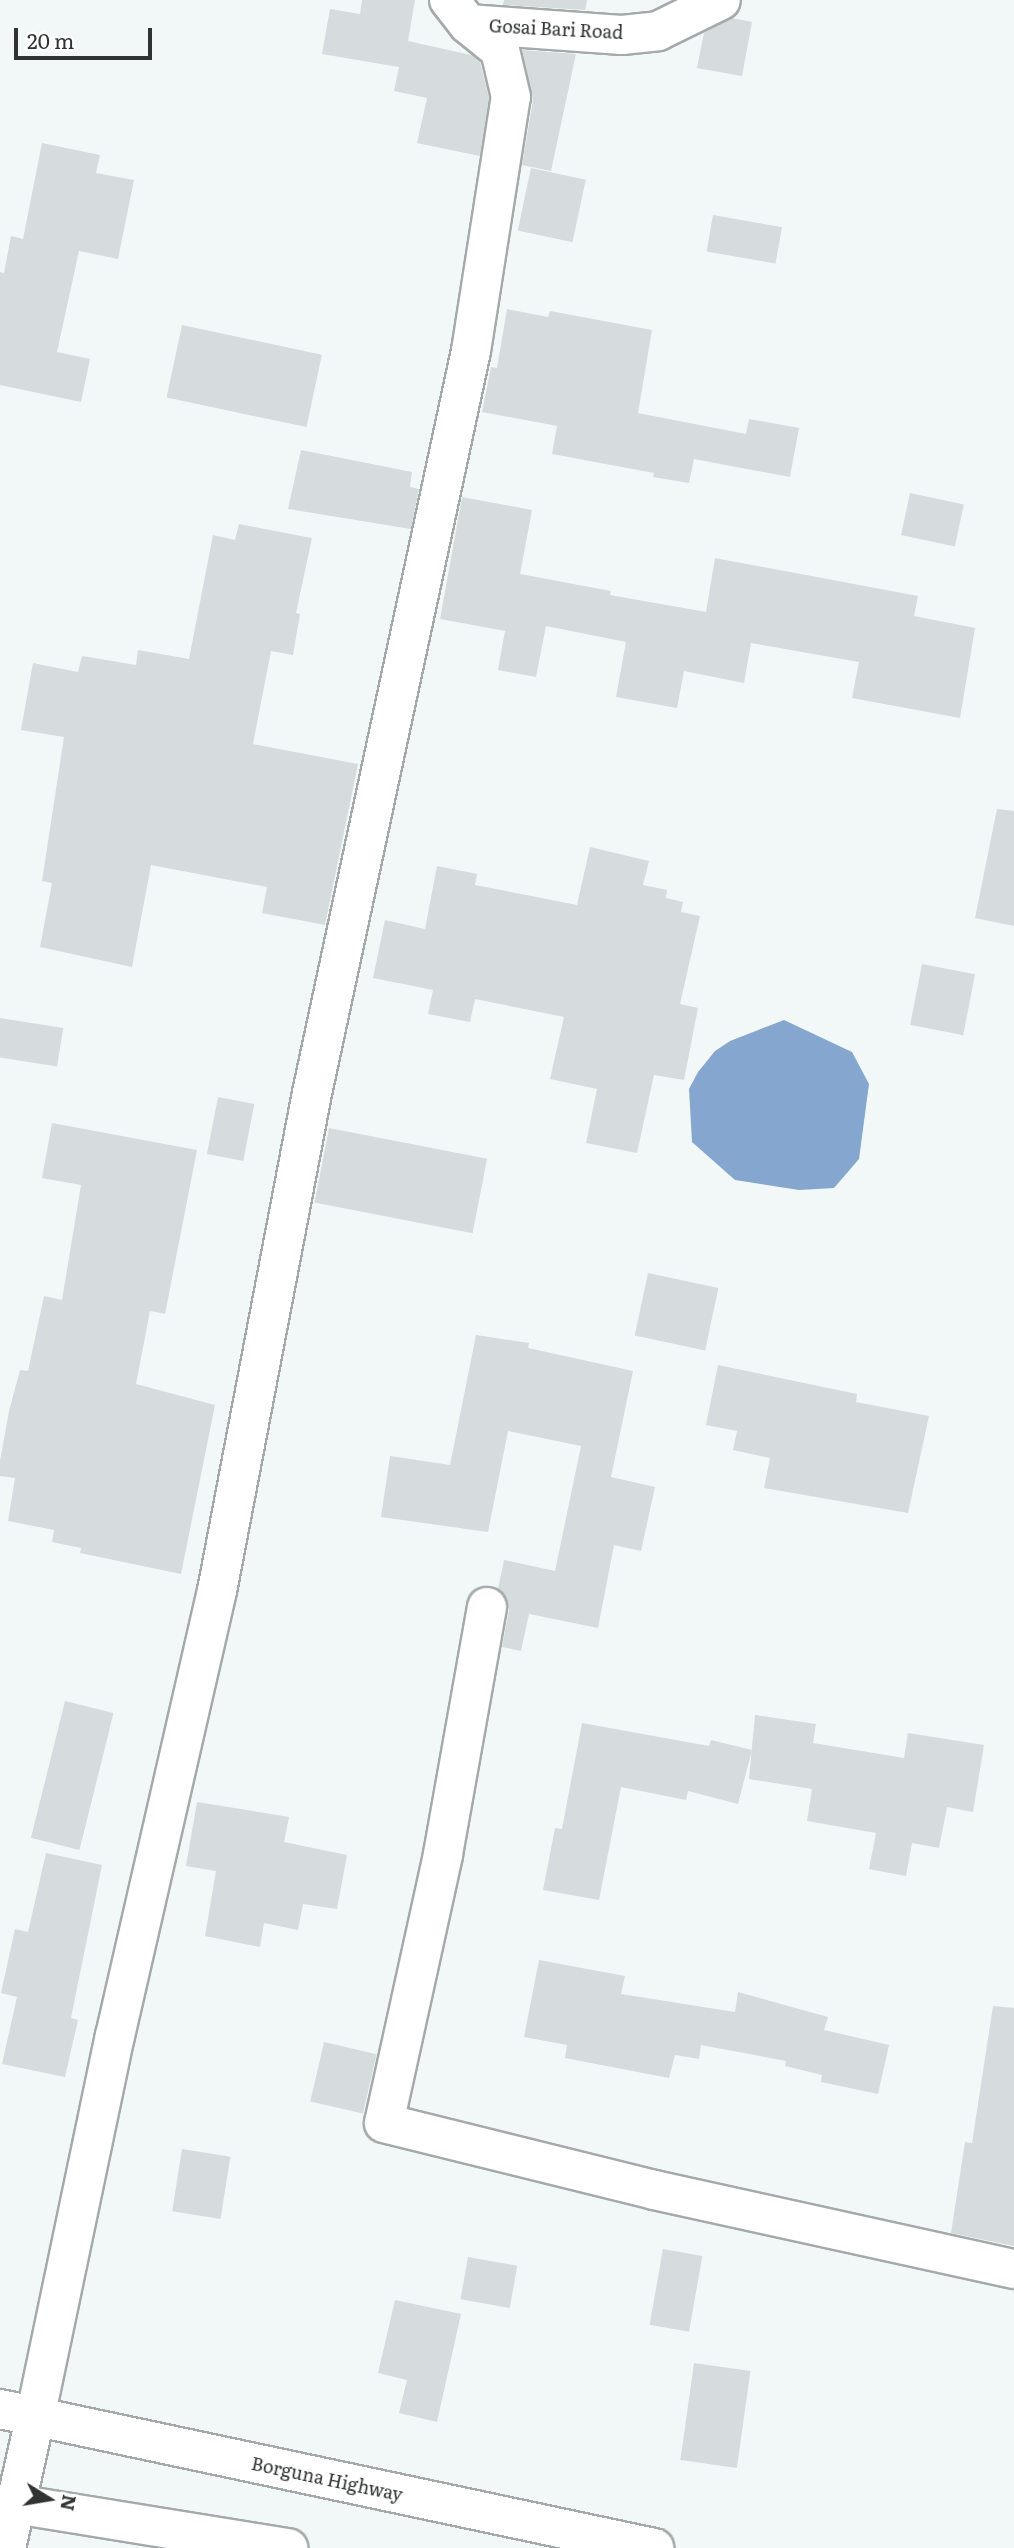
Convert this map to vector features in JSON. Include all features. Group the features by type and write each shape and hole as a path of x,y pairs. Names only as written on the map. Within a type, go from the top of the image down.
{"street":[{"name":"Gosai Bari Road","path":"458,12 622,35 658,31 721,0"},
{"path":"6,2548 15,2504 18,2413 112,2050 217,1591 312,1093 471,351 511,97 500,50 458,12"},
{"path":"487,1606 443,1855 384,2123 654,2190 1014,2269"},
{"name":"Borguna Highway","path":"18,2413 654,2548"},
{"path":"15,2504 288,2548"}],"water":[{"path":"784,1020 852,1052 869,1084 859,1159 834,1188 799,1190 735,1180 692,1142 689,1089 698,1072 715,1051 730,1041"}],"building":[{"path":"362,0 415,0 408,41 471,55 480,62 489,98 480,156 417,143 427,98 394,91 399,67 322,54 330,9 360,14"},
{"path":"504,0 587,0 585,10 503,5"},
{"path":"732,18 752,22 742,76 697,68 704,33"},
{"path":"522,50 576,54 551,171 522,165 533,100"},
{"path":"42,143 100,155 96,173 134,180 118,259 79,251 57,352 90,359 81,402 0,385 0,272 4,273 11,236 23,239"},
{"path":"531,168 586,180 572,242 518,231"},
{"path":"713,215 782,227 776,264 707,251"},
{"path":"507,309 548,317 550,311 652,330 638,413 746,434 749,419 799,428 790,477 694,459 689,483 653,477 654,473 552,454 557,426 482,412 491,367 497,368"},
{"path":"182,325 322,355 306,427 167,397"},
{"path":"301,450 412,472 410,487 419,489 411,529 288,509"},
{"path":"910,493 964,504 955,546 901,535"},
{"path":"462,497 532,510 520,574 611,591 610,595 706,612 715,558 918,596 914,616 975,628 960,718 852,698 859,662 751,643 744,683 684,671 677,708 616,697 626,642 546,626 536,677 498,670 505,631 440,619"},
{"path":"239,524 312,538 296,613 300,614 293,655 271,651 253,744 358,764 325,925 262,913 267,887 151,865 132,967 40,947 52,883 42,881 64,737 21,730 33,663 78,672 82,656 136,665 138,650 189,659 213,535 235,540"},
{"path":"997,809 1014,811 1014,926 975,918"},
{"path":"590,847 649,861 643,885 667,890 666,898 683,902 681,912 700,916 680,1004 698,1008 684,1080 654,1075 637,1153 586,1143 597,1089 550,1079 564,1017 475,999 470,1022 428,1014 433,990 373,978 385,920 425,929 437,866 477,874 475,885 577,905"},
{"path":"922,964 975,974 963,1035 910,1025"},
{"path":"0,1018 63,1028 57,1067 0,1057"},
{"path":"218,1097 254,1104 243,1161 207,1154"},
{"path":"52,1123 197,1150 165,1314 150,1311 136,1384 215,1405 181,1574 80,1553 81,1548 52,1542 54,1530 8,1521 15,1478 0,1476 0,1461 9,1411 20,1370 28,1371 44,1296 62,1300 81,1185 42,1178"},
{"path":"329,1128 487,1159 473,1233 314,1203"},
{"path":"648,1273 718,1288 705,1351 635,1336"},
{"path":"476,1335 529,1343 528,1348 633,1371 611,1477 655,1487 641,1551 614,1545 598,1628 529,1614 521,1651 502,1647 509,1610 507,1599 498,1589 504,1560 555,1571 581,1446 508,1431 488,1532 381,1517 390,1456 450,1465"},
{"path":"718,1365 857,1394 856,1402 929,1416 908,1513 764,1488 770,1458 733,1450 737,1431 706,1425"},
{"path":"65,1701 114,1713 79,1850 31,1838"},
{"path":"755,1715 816,1724 813,1743 904,1758 908,1733 984,1745 973,1812 947,1807 939,1848 912,1843 906,1876 869,1869 876,1833 807,1821 812,1789 749,1779"},
{"path":"582,1723 709,1746 711,1740 752,1750 738,1804 688,1791 686,1800 621,1787 599,1900 543,1890 555,1828 562,1829"},
{"path":"197,1802 289,1817 284,1842 347,1855 337,1909 303,1904 298,1930 264,1923 260,1947 205,1936 216,1871 186,1866"},
{"path":"46,1853 102,1865 71,2018 78,2020 65,2077 2,2064 17,1997 1,1993 15,1929 28,1932"},
{"path":"539,1960 625,1976 621,1994 735,2012 738,1992 828,2017 824,2030 889,2045 878,2094 821,2082 822,2075 785,2066 786,2061 701,2045 699,2059 675,2055 669,2078 565,2058 567,2045 524,2037"},
{"path":"993,2006 1014,2008 1014,2246 951,2233 965,2142 972,2143"},
{"path":"324,2042 377,2054 363,2114 310,2101"},
{"path":"182,2149 230,2157 221,2219 172,2211"},
{"path":"663,2249 702,2256 689,2332 650,2325"},
{"path":"468,2257 517,2266 510,2308 461,2299"},
{"path":"395,2300 461,2314 437,2422 399,2413 407,2380 378,2373"},
{"path":"694,2363 750,2371 737,2468 680,2460"}]}
